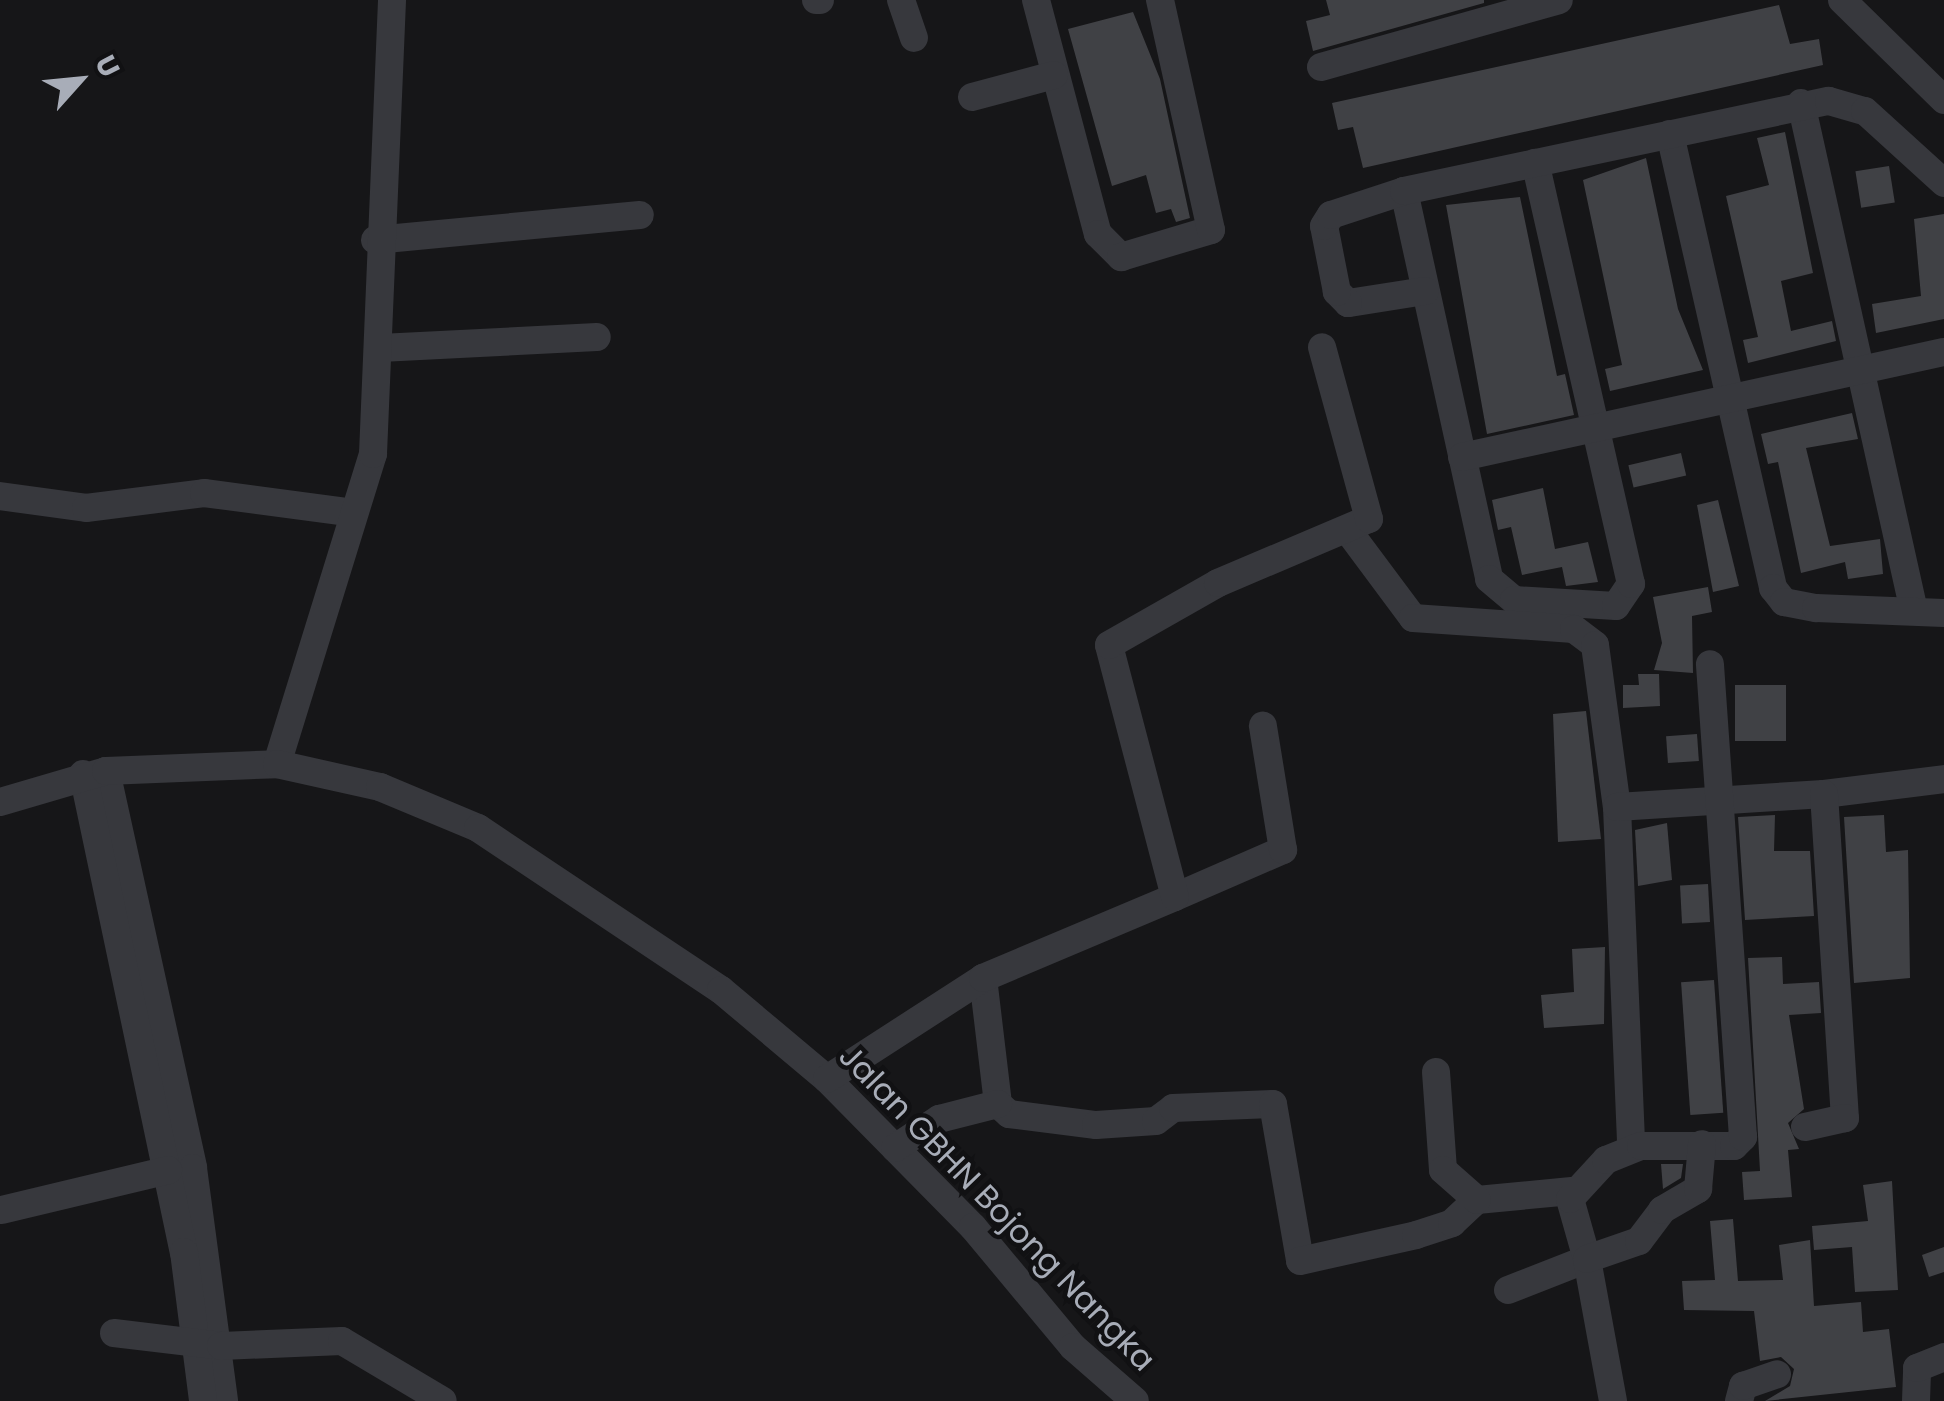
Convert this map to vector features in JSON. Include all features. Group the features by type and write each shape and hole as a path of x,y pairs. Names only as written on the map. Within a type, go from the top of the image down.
{"street":[{"path":"277,764 373,454 380,348 376,240 392,0"},
{"path":"901,0 914,38"},
{"path":"1036,0 1054,75 1108,249 1122,257 1211,230 1160,0"},
{"path":"1320,67 1559,0"},
{"path":"1842,0 1944,100"},
{"path":"972,97 1054,75"},
{"path":"1801,103 1914,611"},
{"path":"1425,291 1348,303 1324,226 1342,207 1404,191 1801,103 1865,111 1944,182"},
{"path":"1670,134 1773,588 1784,602 1944,613"},
{"path":"1404,191 1494,589 1514,600 1616,606 1631,584 1535,163"},
{"path":"376,240 640,215"},
{"path":"380,348 597,337"},
{"path":"1175,897 1109,645 1218,582 1349,532 1370,511 1322,347"},
{"path":"1462,457 1729,402 1944,352"},
{"path":"0,496 86,508 204,493 354,513"},
{"path":"1349,532 1413,618 1586,634 1601,670 1617,807 1631,1148"},
{"path":"982,978 998,1104 1009,1114 1096,1125 1156,1121 1173,1108 1273,1104 1300,1261 1416,1236 1452,1223 1478,1200 1572,1192 1631,1148 1734,1146 1743,1137 1725,796 1710,664"},
{"path":"827,1079 982,978 1283,850 1262,726"},
{"name":"Jalan GBHN Bojong Nangka","path":"0,802 95,772 277,764 380,787 478,828 721,990 827,1079 895,1148 1073,1347 1135,1401"},
{"path":"95,772 168,1170 224,1401"},
{"path":"95,772 193,1168 209,1346 203,1401"},
{"path":"1617,807 1725,796 1824,794 1944,779"},
{"path":"1805,1127 1845,1118 1824,794"},
{"path":"1436,1072 1444,1170 1478,1200"},
{"path":"895,1148 939,1119 998,1104"},
{"path":"1508,1290 1639,1240 1662,1210 1698,1189 1702,1144"},
{"path":"2,1210 168,1170"},
{"path":"1572,1192 1614,1401"},
{"path":"114,1333 209,1346 342,1341 443,1401"},
{"path":"1916,1401 1916,1368 1944,1358"},
{"path":"1739,1401 1743,1386 1777,1374"}],"building":[{"path":"1326,0 1484,3 1313,51 1306,21 1330,15"},
{"path":"1779,5 1790,44 1819,39 1823,65 1363,168 1353,127 1338,130 1332,103"},
{"path":"1133,12 1160,79 1190,218 1176,222 1171,209 1156,213 1146,175 1112,186 1068,29"},
{"path":"1785,132 1813,273 1781,281 1791,331 1832,321 1836,341 1748,363 1743,340 1758,337 1726,196 1769,185 1757,138"},
{"path":"1646,158 1678,309 1703,370 1610,391 1605,369 1622,365 1583,180"},
{"path":"1889,166 1895,203 1861,208 1855,171"},
{"path":"1520,197 1557,376 1565,374 1574,415 1487,434 1446,205"},
{"path":"1944,214 1944,319 1876,333 1872,304 1921,296 1914,219"},
{"path":"1852,413 1858,439 1806,448 1830,546 1880,539 1883,574 1848,579 1845,562 1801,573 1778,462 1768,464 1761,434"},
{"path":"1681,453 1686,475 1634,488 1628,465"},
{"path":"1543,488 1555,549 1588,542 1598,582 1566,586 1562,567 1522,575 1511,527 1498,530 1492,500"},
{"path":"1718,500 1739,586 1713,592 1697,505"},
{"path":"1708,587 1712,612 1692,616 1693,673 1654,670 1662,643 1653,597"},
{"path":"1638,674 1659,674 1660,706 1623,708 1623,685 1639,685"},
{"path":"1735,685 1786,685 1786,741 1735,741"},
{"path":"1586,711 1601,839 1558,842 1553,714"},
{"path":"1697,734 1699,761 1668,763 1666,736"},
{"path":"1775,815 1774,851 1810,851 1814,916 1745,920 1738,817"},
{"path":"1884,815 1886,852 1908,850 1910,978 1854,983 1844,817"},
{"path":"1667,823 1672,880 1638,886 1635,830"},
{"path":"1708,884 1710,922 1682,923 1680,885"},
{"path":"1605,947 1604,1024 1544,1028 1541,995 1574,992 1572,949"},
{"path":"1782,957 1783,984 1819,982 1821,1013 1789,1015 1804,1109 1788,1123 1799,1149 1788,1150 1792,1197 1744,1200 1742,1172 1760,1171 1748,958"},
{"path":"1714,980 1723,1113 1690,1115 1681,982"},
{"path":"1661,1164 1683,1164 1681,1178 1663,1189"},
{"path":"1892,1181 1898,1290 1855,1292 1852,1247 1814,1250 1812,1226 1868,1221 1863,1185"},
{"path":"1733,1219 1738,1281 1783,1280 1779,1245 1810,1240 1814,1306 1861,1302 1863,1332 1889,1329 1896,1387 1765,1401 1790,1386 1794,1369 1781,1357 1760,1361 1754,1311 1684,1310 1682,1281 1715,1280 1710,1221"},
{"path":"1944,1247 1944,1272 1929,1277 1922,1255"}]}
